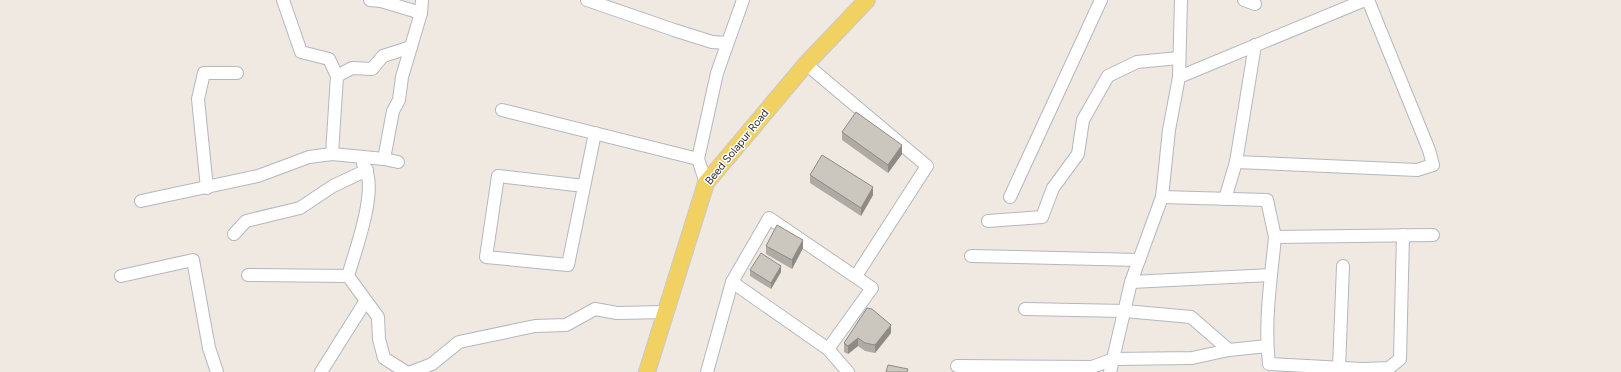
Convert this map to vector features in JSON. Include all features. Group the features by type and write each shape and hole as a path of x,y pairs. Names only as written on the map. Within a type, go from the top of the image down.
{"main road":[{"name":"Beed Solapur Road","path":"647,372 706,183 806,64 867,0"}],"street":[{"path":"283,0 300,52 329,59 337,76 332,154"},
{"path":"370,0 380,1 421,13"},
{"path":"384,159 394,111 400,100 402,77 421,13 422,0"},
{"path":"587,0 712,42 727,43"},
{"path":"706,183 698,159 717,72 743,0"},
{"path":"1010,197 1101,0"},
{"path":"1110,372 1131,282 1162,197 1169,130 1179,77 1181,0"},
{"path":"1179,77 1367,0 1429,150 1433,165 1417,170 1236,162"},
{"path":"1225,199 1236,162 1255,45"},
{"path":"337,76 352,68 372,69 383,56 411,47"},
{"path":"988,221 1042,217 1053,188 1078,154 1083,120 1108,76 1137,62 1179,58"},
{"path":"806,64 927,166 856,276"},
{"path":"207,188 198,99 204,73 237,73"},
{"path":"502,110 698,159"},
{"path":"584,186 498,176 486,257 568,265 595,133"},
{"path":"141,201 258,176 308,157 332,154 356,155 398,162"},
{"path":"348,276 370,199 368,170 356,155"},
{"path":"234,234 246,221 300,208 333,186 368,170"},
{"path":"1162,197 1267,200 1275,237 1271,275 1267,346 1269,364 1339,368 1389,368 1400,359 1403,236"},
{"path":"707,372 732,282 769,218 872,288 828,349"},
{"path":"1275,237 1433,235"},
{"path":"971,256 1139,260"},
{"path":"121,276 193,260 208,348 218,372"},
{"path":"1339,368 1343,266"},
{"path":"248,275 348,276"},
{"path":"1131,282 1271,275"},
{"path":"348,276 378,317 379,339 384,358 406,372"},
{"path":"732,282 828,349 848,372"},
{"path":"321,372 366,302"},
{"path":"411,372 432,364 459,342 535,326 566,325 595,309 617,312 665,312"},
{"path":"1025,309 1125,311 1191,317 1229,350"},
{"path":"957,366 1092,367 1114,359 1192,358 1229,350 1267,346"}],"building":[{"path":"856,112 902,145 888,165 842,132"},
{"path":"822,155 873,187 861,208 810,175"},
{"path":"777,225 803,240 792,260 766,246"},
{"path":"761,253 781,266 771,283 750,270"},
{"path":"867,308 872,309 891,325 875,345 865,343 858,338 848,346 844,343"},
{"path":"888,365 908,369 907,372 886,372"}]}
